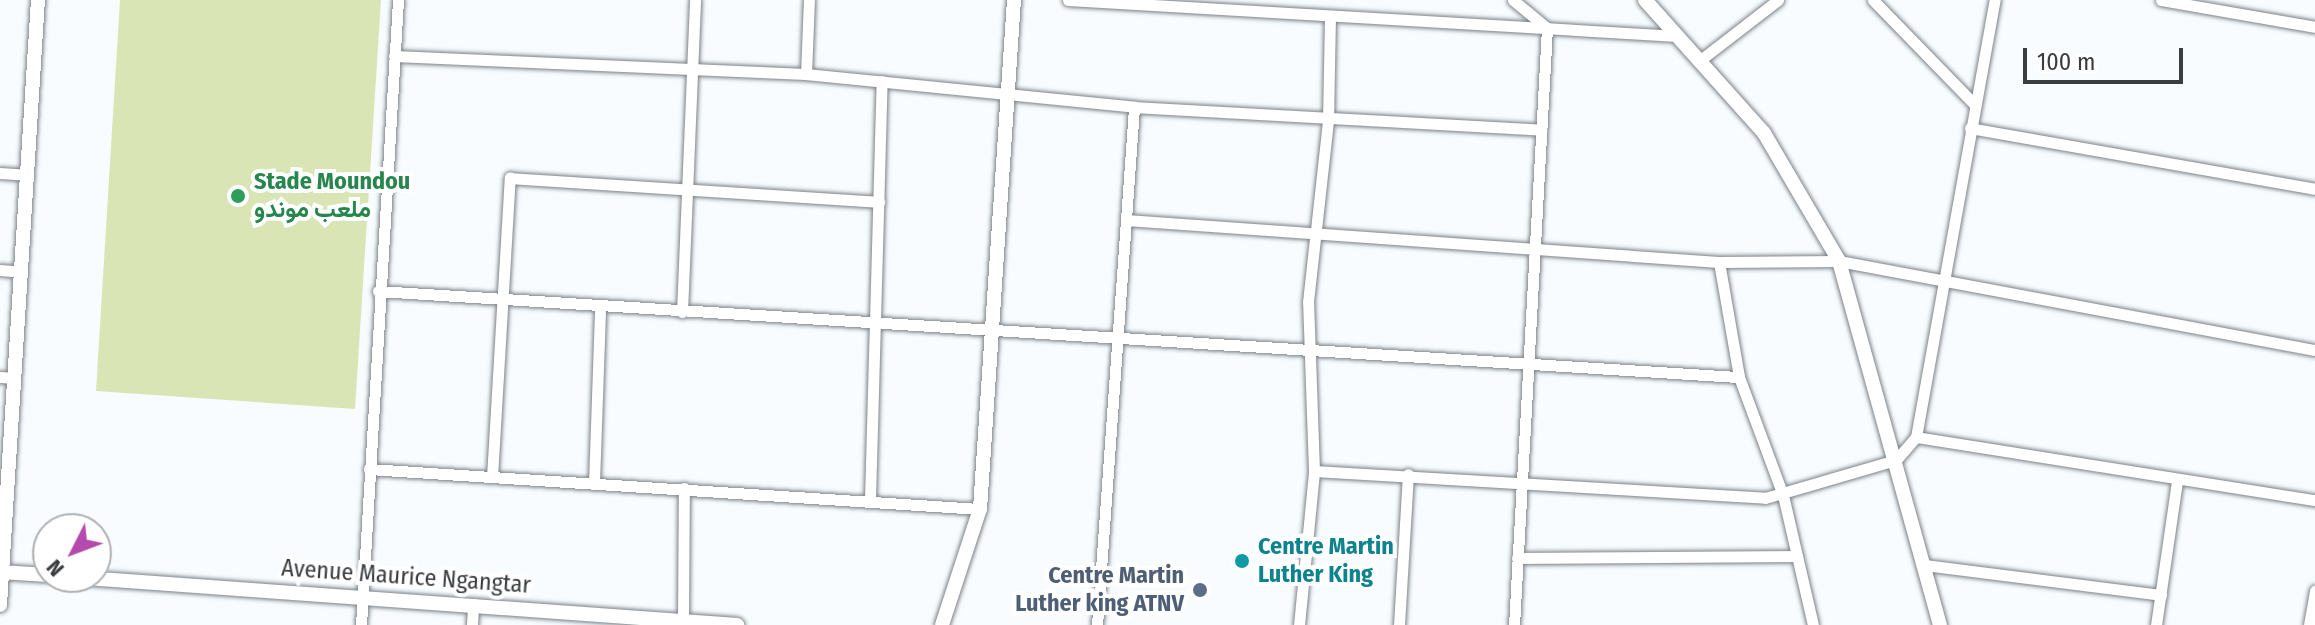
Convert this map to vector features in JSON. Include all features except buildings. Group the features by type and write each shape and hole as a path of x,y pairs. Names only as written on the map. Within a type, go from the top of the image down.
{"street":[{"path":"0,605 8,377 21,272 38,0"},
{"path":"361,625 378,291 398,0"},
{"path":"682,312 695,0"},
{"path":"806,74 809,0"},
{"path":"942,625 980,509 1014,0"},
{"path":"1068,0 1330,19 1677,36"},
{"path":"1513,0 1547,28"},
{"path":"1645,0 1786,163 1839,261 1940,625"},
{"path":"1699,61 1778,0"},
{"path":"1873,0 1975,105"},
{"path":"1314,471 1783,495 1896,460 1916,437 1995,0"},
{"path":"2161,0 2315,27"},
{"path":"1299,625 1314,471 1309,353 1315,236 1328,121 1330,19"},
{"path":"1514,625 1526,363 1547,28"},
{"path":"394,56 692,73 806,74 1134,107 1328,121 1541,130"},
{"path":"870,499 882,81"},
{"path":"1097,625 1134,107"},
{"path":"1970,128 2315,189"},
{"path":"0,173 26,175"},
{"path":"492,477 510,178 879,202"},
{"path":"1126,220 1315,236 1719,262 1839,261 2315,350"},
{"path":"1719,262 1739,377 1783,495 1813,625"},
{"path":"0,270 21,272"},
{"path":"378,291 600,308 992,330 1117,343 1739,377"},
{"path":"594,483 600,308"},
{"path":"1916,437 2177,481 2315,500"},
{"path":"369,469 870,499 980,509"},
{"path":"1399,625 1408,474"},
{"path":"2156,625 2177,481"},
{"path":"683,616 684,488"},
{"path":"1517,558 1795,556"},
{"path":"1924,565 2161,595"},
{"path":"2,572 32,574"},
{"name":"Avenue Maurice Ngangtar","path":"112,580 683,616 737,625"},
{"path":"2309,625 2315,591"},
{"path":"472,625 473,604"}],"green space":[{"name":"Stade Moundou ملعب موندو","path":"120,0 381,0 355,409 96,391"}],"place":[{"name":"Stade Moundou ملعب موندو","path":"238,196"},
{"name":"Centre Martin Luther King","path":"1242,561"},
{"name":"Centre Martin Luther king ATNV","path":"1200,590"}]}
